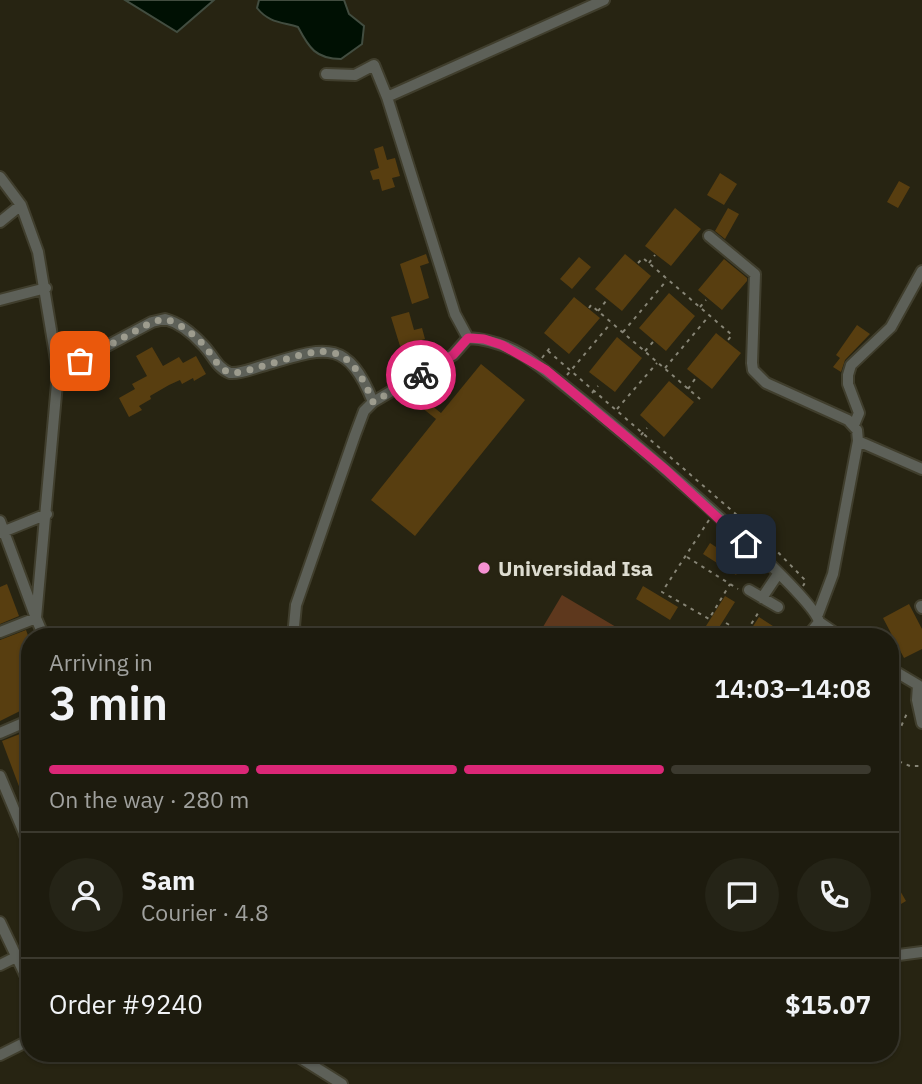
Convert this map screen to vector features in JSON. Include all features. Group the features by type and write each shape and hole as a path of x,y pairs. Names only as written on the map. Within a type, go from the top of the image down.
{"street":[{"path":"387,96 604,0"},
{"path":"326,74 355,75 374,65 387,96 455,314 468,338"},
{"path":"0,177 21,205 38,251 58,372 36,618"},
{"path":"0,222 21,205"},
{"path":"709,236 755,274 752,363 757,376 766,383 854,425"},
{"path":"812,628 833,574 858,441 854,425 859,413 848,384 848,374 851,365 891,327 922,271"},
{"path":"0,300 46,288"},
{"path":"58,372 152,322 165,319 189,332 203,345 218,366 230,373 316,351 332,351 345,357 363,375 373,402"},
{"path":"468,338 484,339 502,345 537,364 562,382 713,513 830,628"},
{"path":"295,628 296,605 364,411 373,402 453,355 468,338"},
{"path":"858,441 922,469"},
{"path":"40,628 1,529 47,514"},
{"path":"764,599 778,574"},
{"path":"749,590 778,607"},
{"path":"0,632 36,618"},
{"path":"899,672 920,683 917,700 922,723"},
{"path":"0,733 21,724"},
{"path":"1,783 21,828"},
{"path":"0,922 21,967"},
{"path":"899,955 922,952"},
{"path":"0,965 16,957"},
{"path":"0,1055 21,1044"},
{"path":"307,1062 342,1084"}],"path":[{"path":"649,263 655,255"},
{"path":"638,263 643,257 732,335 728,340"},
{"path":"623,332 668,279"},
{"path":"681,300 685,294"},
{"path":"700,307 706,300"},
{"path":"598,311 606,301"},
{"path":"589,308 592,305 700,399"},
{"path":"664,368 710,315"},
{"path":"562,382 612,323"},
{"path":"645,351 653,342"},
{"path":"537,364 552,345"},
{"path":"548,351 778,551 806,581 798,594"},
{"path":"617,409 658,362"},
{"path":"688,389 695,379"},
{"path":"681,389 684,385"},
{"path":"713,513 662,592 709,619 730,584"},
{"path":"686,556 746,594 749,590"},
{"path":"748,628 764,599"},
{"path":"726,623 735,628"},
{"path":"899,731 911,705 917,700"},
{"path":"899,761 910,766 922,766"}],"shaded area":[{"path":"125,0 214,0 177,32"},
{"path":"259,0 344,0 349,14 364,26 362,44 341,59 325,57 314,51 298,27 266,17 257,8"},
{"path":"562,595 618,628 542,628"}],"building":[{"path":"383,146 387,160 395,158 400,176 392,178 395,187 382,191 379,179 373,180 370,171 379,168 374,149"},
{"path":"720,173 737,184 724,205 707,195"},
{"path":"899,181 910,187 898,208 887,202"},
{"path":"675,208 701,229 671,266 645,246"},
{"path":"728,208 739,214 725,239 715,231"},
{"path":"426,254 429,263 420,266 429,298 412,304 400,264"},
{"path":"625,254 651,276 622,311 595,289"},
{"path":"579,257 591,267 572,289 560,279"},
{"path":"724,259 747,278 747,281 722,310 698,290"},
{"path":"669,293 695,316 666,351 639,328"},
{"path":"574,297 600,318 569,354 544,333"},
{"path":"409,312 414,330 422,328 425,339 400,346 391,317"},
{"path":"857,325 870,334 845,360 841,372 833,367 840,358 836,355"},
{"path":"716,333 741,353 712,389 687,369"},
{"path":"617,337 642,358 615,392 589,372"},
{"path":"152,347 163,366 179,357 183,363 196,356 206,374 194,381 193,378 182,384 180,380 169,385 150,396 151,399 139,406 142,410 129,417 119,398 135,389 132,384 147,376 136,356"},
{"path":"481,364 525,400 415,536 371,500 436,419 421,407 426,401 441,413"},
{"path":"669,381 694,402 664,437 640,415"},
{"path":"710,543 743,565 736,575 703,554"},
{"path":"7,584 19,616 0,624 0,587"},
{"path":"643,586 678,607 670,620 636,599"},
{"path":"725,596 735,602 719,628 705,628"},
{"path":"909,604 922,629 922,649 904,658 899,648 899,628 888,628 883,618"},
{"path":"759,617 776,628 752,628"},
{"path":"21,632 21,710 0,721 0,640"},
{"path":"21,734 21,792 2,741"},
{"path":"899,889 906,901 899,905"}],"way so far":[{"path":"80,361 152,322 165,319 189,332 203,345 218,366 230,373 316,351 332,351 345,357 363,375 373,402 421,375"}],"place":[{"name":"Universidad Isa","path":"484,568"}],"route":[{"path":"421,375 453,355 468,338 484,339 521,354 598,411 682,483 746,544"}]}
